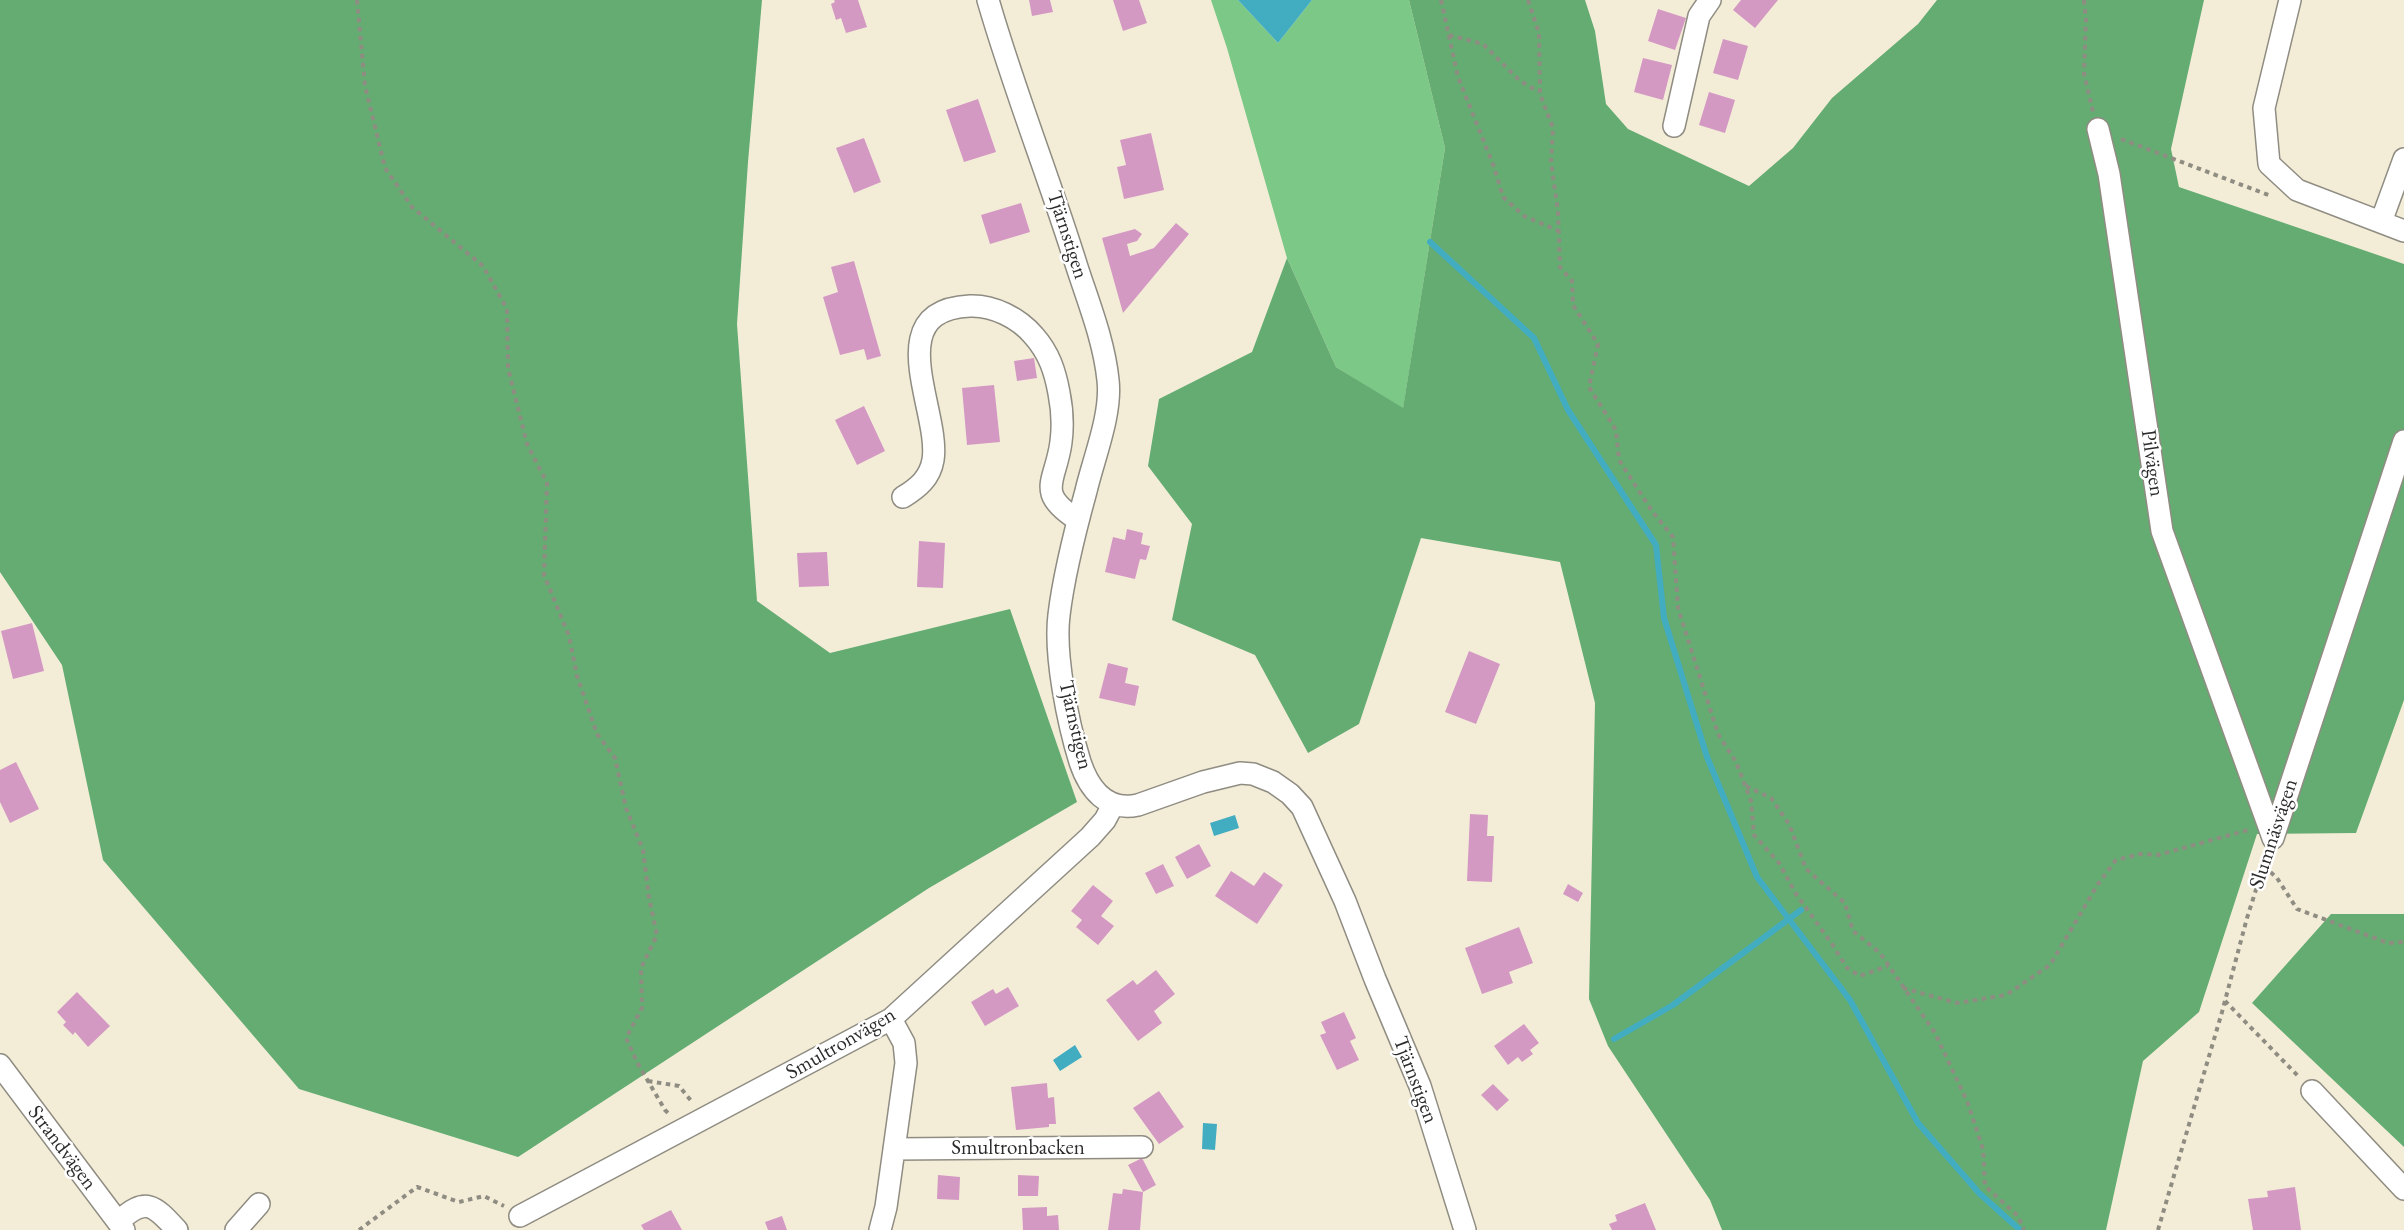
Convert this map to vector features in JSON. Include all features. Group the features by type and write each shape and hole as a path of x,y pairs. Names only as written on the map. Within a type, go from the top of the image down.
{"street":[{"name":"Tjärnstigen","path":"988,0 1101,341 1108,380 1107,409 1078,520 1059,616 1062,674 1074,744 1084,774 1097,793 1113,805 1130,807 1138,805 1203,782 1240,773 1253,774 1273,782 1290,794 1302,807 1345,901 1420,1086 1465,1230"},
{"path":"1674,126 1699,16 1710,0"},
{"path":"2290,0 2264,108 2269,164 2297,190 2404,231"},
{"name":"Pilvägen","path":"2098,129 2109,174 2162,531 2270,830"},
{"path":"2380,222 2404,159"},
{"path":"903,497 923,482 931,471 934,458 933,436 918,365 920,343 927,326 938,315 958,307 976,306 998,311 1017,321 1030,330 1044,347 1056,373 1061,401 1061,442 1050,488 1054,500 1064,511 1078,520"},
{"name":"Slumnäsvägen","path":"2270,830 2404,441"},
{"name":"Smultronvägen","path":"511,1210 686,1130 891,1019 1090,837 1105,820 1113,805"},
{"path":"880,1230 886,1207 906,1063 904,1043 891,1019"},
{"name":"Strandvägen","path":"0,1065 121,1226"},
{"path":"2312,1091 2404,1189"},
{"name":"Smultronbacken","path":"894,1149 1142,1147"},
{"path":"236,1230 259,1204"},
{"path":"121,1226 130,1211 144,1205 157,1209 177,1230"}],"path":[{"path":"357,0 365,86 386,168 412,207 483,266 507,309 508,368 527,444 547,483 544,575 569,636 577,676 597,734 615,758 626,808 643,850 649,898 657,935 641,968 642,1008 626,1038 665,1110 686,1130"},
{"path":"1441,0 1458,77 1503,197 1524,216 1559,231"},
{"path":"1528,0 1539,33 1540,93 1553,128 1551,162 1559,231 1560,267 1572,281 1573,305 1598,344 1589,387 1616,430 1619,460 1652,511 1673,537 1678,608 1718,734 1736,762 1751,801 1754,835 1779,863 1796,894 1847,968 1860,976 1888,966"},
{"path":"2084,0 2086,19 2084,74 2098,129 2273,197"},
{"path":"1449,35 1483,44 1520,81 1540,93"},
{"path":"1745,785 1771,798 1789,824 1806,869 1845,903 1853,931 1880,953 1935,1033 1967,1101 1983,1149 1985,1186 2018,1216 2024,1230"},
{"path":"1903,988 1957,1003 2006,995 2050,965 2091,894 2116,860 2141,854 2158,855 2270,830"},
{"name":"Slumnäsvägen","path":"2158,1230 2264,866 2270,830"},
{"path":"2264,866 2277,878 2297,909 2388,944 2404,942"},
{"path":"2225,1001 2312,1091"},
{"path":"648,1081 679,1086 706,1119"},
{"path":"359,1230 417,1187 459,1202 484,1196 511,1210"}],"green space":[{"path":"0,0 762,0 737,324 757,601 830,653 1010,609 1077,802 929,888 518,1157 299,1089 103,860 62,665 0,572"},
{"path":"1211,0 1238,0 1278,43 1312,0 1409,0 1445,148 1403,409 1336,367 1287,258"},
{"path":"1409,0 1585,0 1595,31 1606,104 1628,129 1749,186 1793,148 1832,98 1918,24 1937,0 2204,0 2171,149 2179,187 2404,264 2404,700 2356,833 2257,834 2199,1012 2143,1061 2106,1230 1722,1230 1710,1200 1608,1046 1589,999 1595,703 1560,562 1421,538 1359,724 1308,753 1255,655 1172,620 1192,524 1148,466 1159,399 1252,352 1287,258 1336,367 1403,408 1445,148"},
{"path":"2331,914 2404,914 2404,1147 2252,1003"}],"water":[{"path":"1238,0 1312,0 1278,43"},
{"path":"1235,815 1239,828 1214,836 1210,823"},
{"path":"1075,1045 1082,1057 1060,1071 1053,1060"},
{"path":"1203,1123 1217,1124 1215,1150 1202,1149"}],"building":[{"path":"834,0 858,0 867,27 846,33 841,18 836,20 831,4 835,2"},
{"path":"1029,0 1050,0 1053,12 1032,16"},
{"path":"1113,0 1139,0 1147,23 1123,31"},
{"path":"1741,0 1778,0 1755,28 1733,10"},
{"path":"1658,9 1686,18 1675,50 1648,41"},
{"path":"1723,39 1748,46 1738,80 1713,73"},
{"path":"1643,58 1672,65 1663,100 1634,92"},
{"path":"1709,92 1735,100 1725,133 1699,125"},
{"path":"978,99 996,152 964,162 946,110"},
{"path":"1151,133 1164,190 1124,199 1117,167 1126,165 1120,140"},
{"path":"864,138 881,182 854,193 836,148"},
{"path":"1021,203 1030,232 990,244 981,215"},
{"path":"1176,223 1189,234 1123,313 1102,238 1135,229 1142,234 1137,241 1127,244 1130,256 1154,248"},
{"path":"854,261 881,356 867,360 864,349 840,355 823,297 838,292 831,267"},
{"path":"1034,358 1037,378 1017,381 1014,361"},
{"path":"994,385 1000,442 967,445 962,388"},
{"path":"864,406 885,451 857,465 835,420"},
{"path":"1127,529 1143,533 1141,544 1150,546 1146,560 1140,559 1135,579 1105,572 1113,537 1125,540"},
{"path":"919,541 945,543 943,588 917,587"},
{"path":"827,552 829,586 799,587 797,553"},
{"path":"32,623 44,671 13,679 1,631"},
{"path":"1469,651 1500,664 1476,724 1445,712"},
{"path":"1108,663 1128,668 1125,683 1139,686 1135,706 1099,698"},
{"path":"16,762 39,809 10,823 0,802 0,770"},
{"path":"1470,814 1488,815 1487,836 1494,836 1492,882 1467,881"},
{"path":"1199,844 1211,866 1187,879 1175,857"},
{"path":"1163,864 1174,886 1156,894 1145,873"},
{"path":"1231,871 1254,886 1264,872 1283,885 1257,924 1215,896"},
{"path":"1568,884 1583,893 1578,902 1563,894"},
{"path":"1093,885 1113,901 1101,916 1114,926 1098,945 1076,927 1082,920 1071,911"},
{"path":"1519,927 1533,963 1509,972 1513,983 1482,994 1465,948"},
{"path":"1156,970 1175,994 1154,1011 1162,1023 1138,1041 1106,1000 1133,980 1137,985"},
{"path":"1008,987 1019,1006 985,1026 971,1002 993,989 996,994"},
{"path":"77,992 110,1026 88,1047 75,1032 73,1035 63,1025 66,1022 57,1012"},
{"path":"1344,1012 1356,1038 1350,1041 1359,1060 1337,1070 1320,1035 1326,1033 1321,1022"},
{"path":"1524,1024 1539,1043 1530,1050 1533,1054 1522,1062 1518,1057 1508,1065 1494,1046"},
{"path":"1047,1083 1048,1098 1054,1097 1056,1124 1049,1124 1049,1127 1016,1130 1011,1087"},
{"path":"1493,1084 1509,1100 1497,1111 1481,1095"},
{"path":"1159,1091 1184,1127 1159,1144 1133,1108"},
{"path":"1142,1158 1156,1185 1143,1192 1128,1165"},
{"path":"938,1175 960,1177 959,1200 937,1199"},
{"path":"1018,1175 1039,1176 1038,1196 1018,1196"},
{"path":"2295,1187 2301,1230 2253,1230 2248,1199 2268,1197 2267,1191"},
{"path":"1123,1189 1143,1192 1140,1230 1108,1230 1113,1193 1122,1194"},
{"path":"1645,1203 1656,1230 1612,1230 1609,1224 1617,1221 1615,1215"},
{"path":"1047,1207 1047,1216 1058,1215 1059,1230 1023,1230 1022,1208"},
{"path":"671,1210 682,1230 644,1230 641,1225"},
{"path":"782,1216 787,1230 768,1230 765,1222"}],"waterway":[{"path":"1430,242 1534,338 1568,410 1656,545 1664,618 1707,757 1757,877 1850,1000 1918,1123 1979,1193 2020,1230"},
{"path":"1614,1039 1673,1005 1801,910"}]}
